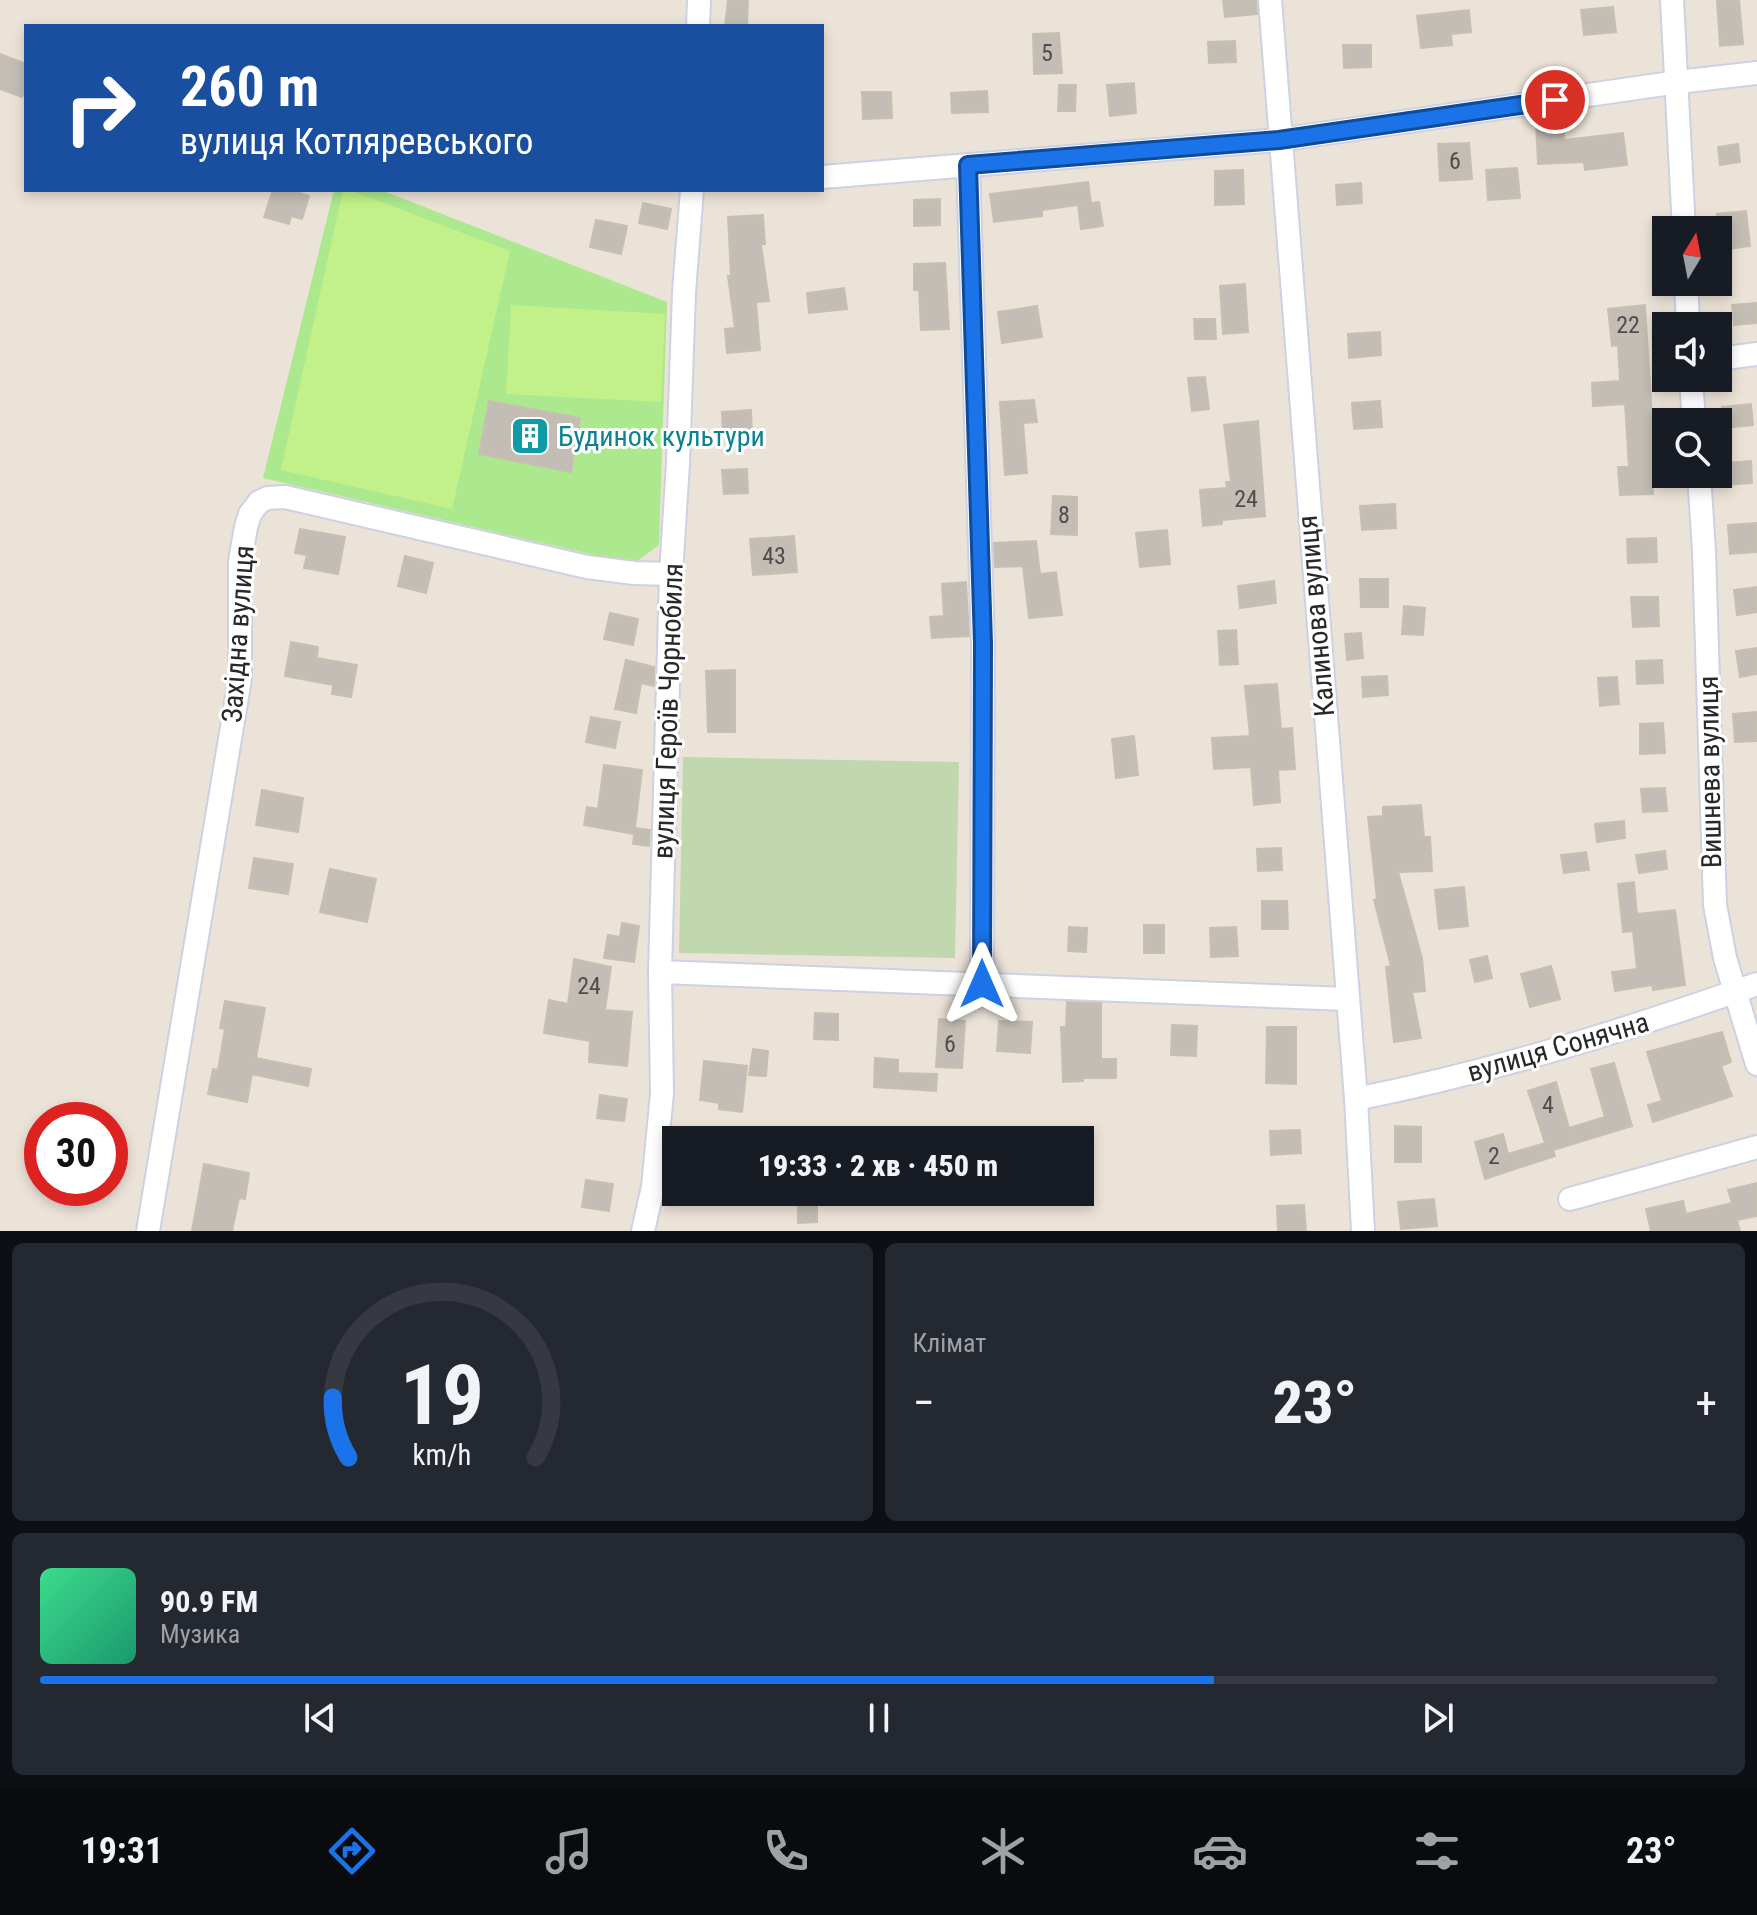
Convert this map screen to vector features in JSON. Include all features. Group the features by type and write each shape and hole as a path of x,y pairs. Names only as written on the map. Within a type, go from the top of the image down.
{"street":[{"path":"698,24 699,0"},
{"name":"Калинова вулиця","path":"1270,0 1356,1099 1363,1231"},
{"path":"1672,0 1683,216"},
{"path":"824,177 1279,140 1757,73"},
{"path":"968,165 983,643 982,984"},
{"name":"вулиця Героїв Чорнобиля","path":"643,1231 660,1137 660,972 671,574 692,192"},
{"path":"1732,357 1757,354"},
{"name":"Вишнева вулиця","path":"1700,488 1715,905 1725,958 1747,988 1757,1064"},
{"name":"Західна вулиця","path":"148,1231 240,679 240,561 250,514 259,502 285,497 587,567 671,574"},
{"path":"660,972 1347,999"},
{"name":"вулиця Сонячна","path":"1356,1099 1421,1086 1587,1041 1747,988"},
{"path":"1570,1199 1757,1147"}],"green space":[{"path":"334,192 386,192 667,302 659,545 633,564 263,478"},
{"path":"343,192 355,192 510,251 452,509 281,470"},
{"path":"511,305 665,314 661,402 506,394"},
{"path":"683,757 959,762 955,958 679,953"}],"building":[{"path":"728,0 748,0 747,24 725,24"},
{"path":"1223,0 1256,0 1257,14 1225,17"},
{"path":"1717,0 1739,0 1743,44 1720,46"},
{"path":"1613,7 1616,32 1584,35 1581,10"},
{"path":"1469,10 1471,32 1451,34 1452,45 1421,48 1417,16"},
{"path":"1059,33 1062,73 1034,74 1033,34"},
{"path":"1235,41 1236,62 1209,63 1208,42"},
{"path":"1343,45 1371,45 1371,67 1344,68"},
{"path":"0,54 24,63 22,97 0,89"},
{"path":"1134,83 1136,113 1110,116 1107,85"},
{"path":"1059,85 1076,85 1075,111 1058,111"},
{"path":"987,91 988,112 952,113 951,93"},
{"path":"862,92 891,92 892,118 863,119"},
{"path":"1563,122 1564,140 1623,133 1627,165 1585,170 1584,162 1538,164 1536,123"},
{"path":"1469,143 1472,179 1440,181 1438,144"},
{"path":"1738,144 1740,162 1720,165 1718,147"},
{"path":"1517,168 1520,198 1488,200 1486,170"},
{"path":"1243,170 1244,204 1215,205 1215,171"},
{"path":"1088,182 1091,203 1099,202 1103,226 1081,229 1078,205 1084,204 1042,210 1042,216 994,222 990,194"},
{"path":"1361,183 1362,203 1337,205 1336,185"},
{"path":"272,192 296,192 309,196 302,219 291,216 289,224 264,217"},
{"path":"940,199 940,225 914,226 914,200"},
{"path":"643,203 671,209 667,229 639,223"},
{"path":"1746,211 1750,246 1732,248 1732,216 1717,214"},
{"path":"763,215 765,244 761,244 769,301 756,302 760,350 727,353 725,329 735,328 728,276 731,276 728,217"},
{"path":"596,220 627,226 621,254 590,247"},
{"path":"945,263 949,329 921,330 919,290 914,290 914,264"},
{"path":"1245,284 1248,332 1223,334 1220,286"},
{"path":"844,288 847,309 809,313 807,293"},
{"path":"1757,303 1757,323 1734,325 1732,305"},
{"path":"1645,305 1653,494 1620,495 1618,467 1629,467 1625,404 1593,406 1592,383 1620,381 1618,345 1612,346 1608,309"},
{"path":"1037,306 1042,337 1002,343 998,312"},
{"path":"1194,319 1215,319 1216,339 1195,339"},
{"path":"1380,332 1381,355 1349,358 1348,334"},
{"path":"1205,377 1209,409 1192,411 1188,378"},
{"path":"1034,400 1037,422 1023,423 1027,473 1005,475 1000,402"},
{"name":"Будинок культури","path":"489,401 580,418 571,472 479,454"},
{"path":"1380,401 1382,427 1354,429 1352,403"},
{"path":"1751,404 1753,425 1732,427 1732,408 1722,407"},
{"path":"751,410 752,433 723,434 722,412"},
{"path":"1258,421 1265,516 1222,520 1222,524 1203,526 1200,490 1227,488 1226,482 1231,482 1224,425"},
{"path":"1751,461 1752,483 1732,485 1732,463"},
{"path":"747,469 748,493 724,494 722,470"},
{"path":"1053,496 1077,497 1077,535 1051,534"},
{"path":"1395,504 1396,528 1362,530 1360,506"},
{"path":"1757,523 1757,552 1730,554 1728,525"},
{"path":"300,529 345,537 338,574 304,568 307,555 295,553"},
{"path":"1167,530 1170,564 1140,567 1136,533"},
{"path":"794,536 797,572 753,575 750,539"},
{"path":"1656,538 1657,562 1628,563 1627,539"},
{"path":"1036,541 1040,574 1056,572 1062,615 1029,618 1023,566 995,567 994,543"},
{"path":"405,556 433,563 426,593 398,586"},
{"path":"1360,579 1388,579 1388,607 1361,607"},
{"path":"1274,581 1276,603 1240,608 1238,586"},
{"path":"966,582 969,636 932,638 930,617 944,616 942,584"},
{"path":"1757,587 1757,612 1737,615 1734,590"},
{"path":"1631,597 1658,597 1659,626 1633,627"},
{"path":"1404,606 1425,608 1423,635 1402,634"},
{"path":"610,613 638,619 633,645 604,639"},
{"path":"1236,630 1238,664 1220,665 1218,631"},
{"path":"1361,633 1363,658 1347,660 1345,634"},
{"path":"291,642 318,647 317,658 357,665 351,697 332,694 333,685 285,676"},
{"path":"1757,648 1757,674 1740,677 1736,651"},
{"path":"626,660 654,667 654,686 641,683 636,713 615,709"},
{"path":"1662,660 1663,683 1637,684 1636,661"},
{"path":"735,670 735,732 708,732 706,671"},
{"path":"1387,676 1388,695 1363,697 1362,677"},
{"path":"1617,677 1619,704 1600,706 1598,678"},
{"path":"1277,684 1281,729 1292,728 1295,769 1278,770 1280,802 1254,805 1251,767 1214,769 1212,738 1250,736 1245,686"},
{"path":"1757,712 1757,741 1735,742 1733,714"},
{"path":"591,717 620,722 615,748 586,742"},
{"path":"1663,723 1665,753 1640,754 1640,724"},
{"path":"1134,736 1138,775 1116,778 1112,739"},
{"path":"604,765 642,770 635,828 650,830 649,846 633,844 634,834 584,825 587,807 598,809"},
{"path":"1665,788 1667,811 1643,812 1641,789"},
{"path":"262,790 303,798 298,832 256,825"},
{"path":"1421,805 1424,837 1430,837 1432,871 1398,872 1422,958 1425,991 1412,992 1421,1038 1394,1042 1386,967 1391,966 1374,900 1377,899 1368,817 1383,816 1383,807"},
{"path":"1624,821 1625,838 1597,842 1595,824"},
{"path":"1281,848 1282,870 1258,871 1257,849"},
{"path":"1665,851 1667,869 1639,873 1636,855"},
{"path":"1586,852 1589,870 1564,873 1561,855"},
{"path":"254,858 293,864 288,894 249,888"},
{"path":"330,869 376,879 367,922 320,912"},
{"path":"1634,882 1637,914 1675,910 1685,985 1653,990 1652,985 1615,991 1612,972 1637,969 1633,931 1623,932 1618,884"},
{"path":"1464,887 1468,926 1439,929 1435,890"},
{"path":"1262,901 1287,901 1288,929 1262,929"},
{"path":"622,923 639,926 634,962 604,958 608,935 620,937"},
{"path":"1144,925 1164,925 1164,953 1144,953"},
{"path":"1069,927 1087,928 1086,952 1068,951"},
{"path":"1236,927 1238,956 1211,957 1210,928"},
{"path":"1487,956 1492,978 1475,982 1470,960"},
{"path":"574,959 611,967 605,1010 632,1012 627,1066 589,1062 590,1041 544,1033 549,1000 568,1004"},
{"path":"1551,966 1560,999 1530,1007 1521,974"},
{"path":"225,1001 265,1008 256,1058 311,1069 308,1086 252,1074 247,1102 208,1094 213,1069 218,1070 225,1029 220,1028"},
{"path":"1067,1002 1101,1003 1101,1059 1116,1059 1116,1078 1083,1078 1083,1081 1063,1082 1061,1027 1066,1027"},
{"path":"815,1013 838,1014 838,1040 814,1039"},
{"path":"939,1019 965,1021 962,1068 936,1067"},
{"path":"999,1021 1032,1022 1030,1053 997,1051"},
{"path":"1172,1025 1197,1026 1196,1056 1171,1055"},
{"path":"1267,1027 1296,1027 1296,1084 1266,1083"},
{"path":"1722,1032 1731,1062 1721,1066 1732,1096 1653,1122 1648,1105 1662,1101 1647,1052"},
{"path":"753,1049 768,1051 766,1076 749,1075"},
{"path":"875,1058 898,1060 898,1073 937,1074 936,1091 874,1087"},
{"path":"704,1061 747,1066 742,1112 719,1109 719,1103 700,1100"},
{"path":"1614,1063 1632,1126 1553,1150 1555,1156 1485,1179 1475,1142 1503,1134 1508,1154 1545,1143 1528,1091 1556,1082 1569,1128 1605,1117 1591,1069"},
{"path":"600,1095 627,1099 624,1121 597,1118"},
{"path":"1395,1126 1421,1127 1421,1162 1395,1162"},
{"path":"1300,1130 1301,1153 1271,1155 1270,1131"},
{"path":"204,1164 249,1173 245,1199 239,1198 232,1231 192,1231"},
{"path":"586,1180 613,1184 609,1211 582,1207"},
{"path":"1757,1183 1757,1216 1737,1220 1740,1231 1651,1231 1646,1209 1683,1201 1686,1214 1732,1203 1728,1190"},
{"path":"1434,1199 1437,1226 1401,1229 1398,1202"},
{"path":"1304,1205 1306,1230 1278,1231 1277,1206"},
{"path":"798,1206 817,1206 817,1222 798,1223"}],"place":[{"name":"Будинок культури","path":"530,436"}],"route":[{"path":"982,984 983,643 968,165 1279,140 1555,100"}]}
